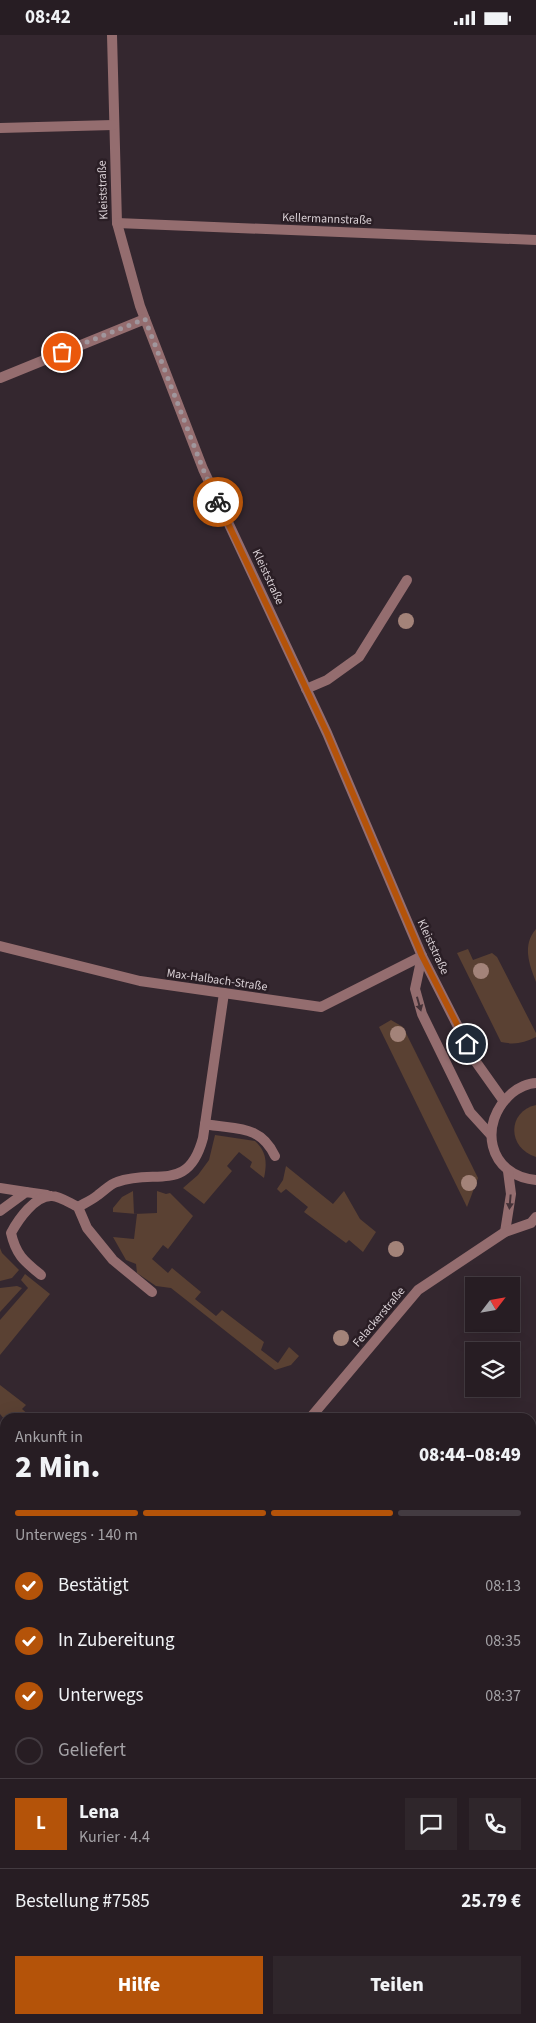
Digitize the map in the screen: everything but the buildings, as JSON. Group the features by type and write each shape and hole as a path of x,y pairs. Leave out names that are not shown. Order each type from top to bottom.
{"street":[{"name":"Kleiststraße","path":"112,35 117,223 145,319 203,469 331,742 422,956 476,1062 503,1100"},
{"path":"0,127 113,125"},
{"name":"Kellermannstraße","path":"117,223 536,240"},
{"path":"0,378 145,319"},
{"path":"306,689 327,680 359,657 407,580"},
{"name":"Max-Halbach-Straße","path":"0,946 140,981 321,1007 422,956"},
{"path":"422,956 415,989 422,1014 470,1112 490,1134"},
{"path":"78,1207 97,1196 115,1182 140,1177 169,1178 187,1169 198,1155 224,993"},
{"path":"504,1232 511,1194 508,1171 493,1148 490,1134 493,1116 503,1100 516,1090 531,1083 536,1083"},
{"path":"204,1124 245,1130 260,1135 269,1143 275,1156"},
{"path":"508,1171 527,1179 536,1180"},
{"path":"0,1188 52,1196 78,1207 87,1228 112,1260 152,1292"},
{"path":"0,1211 26,1191"},
{"path":"41,1275 20,1258 14,1247 11,1233 20,1217 39,1199 52,1196"},
{"name":"Felackerstraße","path":"314,1413 418,1290 504,1232 532,1223 536,1217"}],"shaded area":[{"path":"536,929 536,982 529,962 528,948 529,941"},
{"path":"468,949 473,960 492,953 497,957 536,1033 536,1037 519,1043 501,1042 457,953"},
{"path":"391,1020 403,1027 478,1178 467,1207 379,1027"},
{"path":"536,1105 536,1157 527,1153 520,1146 514,1131 515,1122 519,1115 526,1109"},
{"path":"215,1135 255,1141 264,1154 266,1163 265,1173 264,1178 250,1167 252,1162 239,1152 227,1166 232,1171 204,1204 183,1188 198,1175 209,1160"},
{"path":"286,1166 333,1204 344,1191 360,1219 376,1232 363,1252 349,1240 346,1243 304,1212 308,1207 286,1189 281,1193 277,1189 283,1180"},
{"path":"133,1191 134,1214 113,1212 113,1208 122,1197"},
{"path":"157,1191 166,1194 170,1193 193,1216 168,1249 163,1245 152,1259 168,1273 172,1268 201,1292 195,1299 216,1316 222,1310 264,1342 261,1350 278,1363 289,1347 299,1356 291,1365 275,1370 171,1288 156,1286 137,1273 136,1264 126,1260 113,1237 134,1239 136,1214 157,1213"},
{"path":"0,1248 2,1253 19,1270 12,1278 0,1281"},
{"path":"25,1274 50,1294 0,1355 0,1320 28,1288 21,1280"},
{"path":"17,1286 22,1288 0,1312 0,1288"},
{"path":"0,1385 26,1405 22,1409 26,1413 0,1413"}],"way so far":[{"path":"62,352 145,319 203,469 218,502"}],"route":[{"path":"218,502 327,733 422,956 467,1044"}]}
